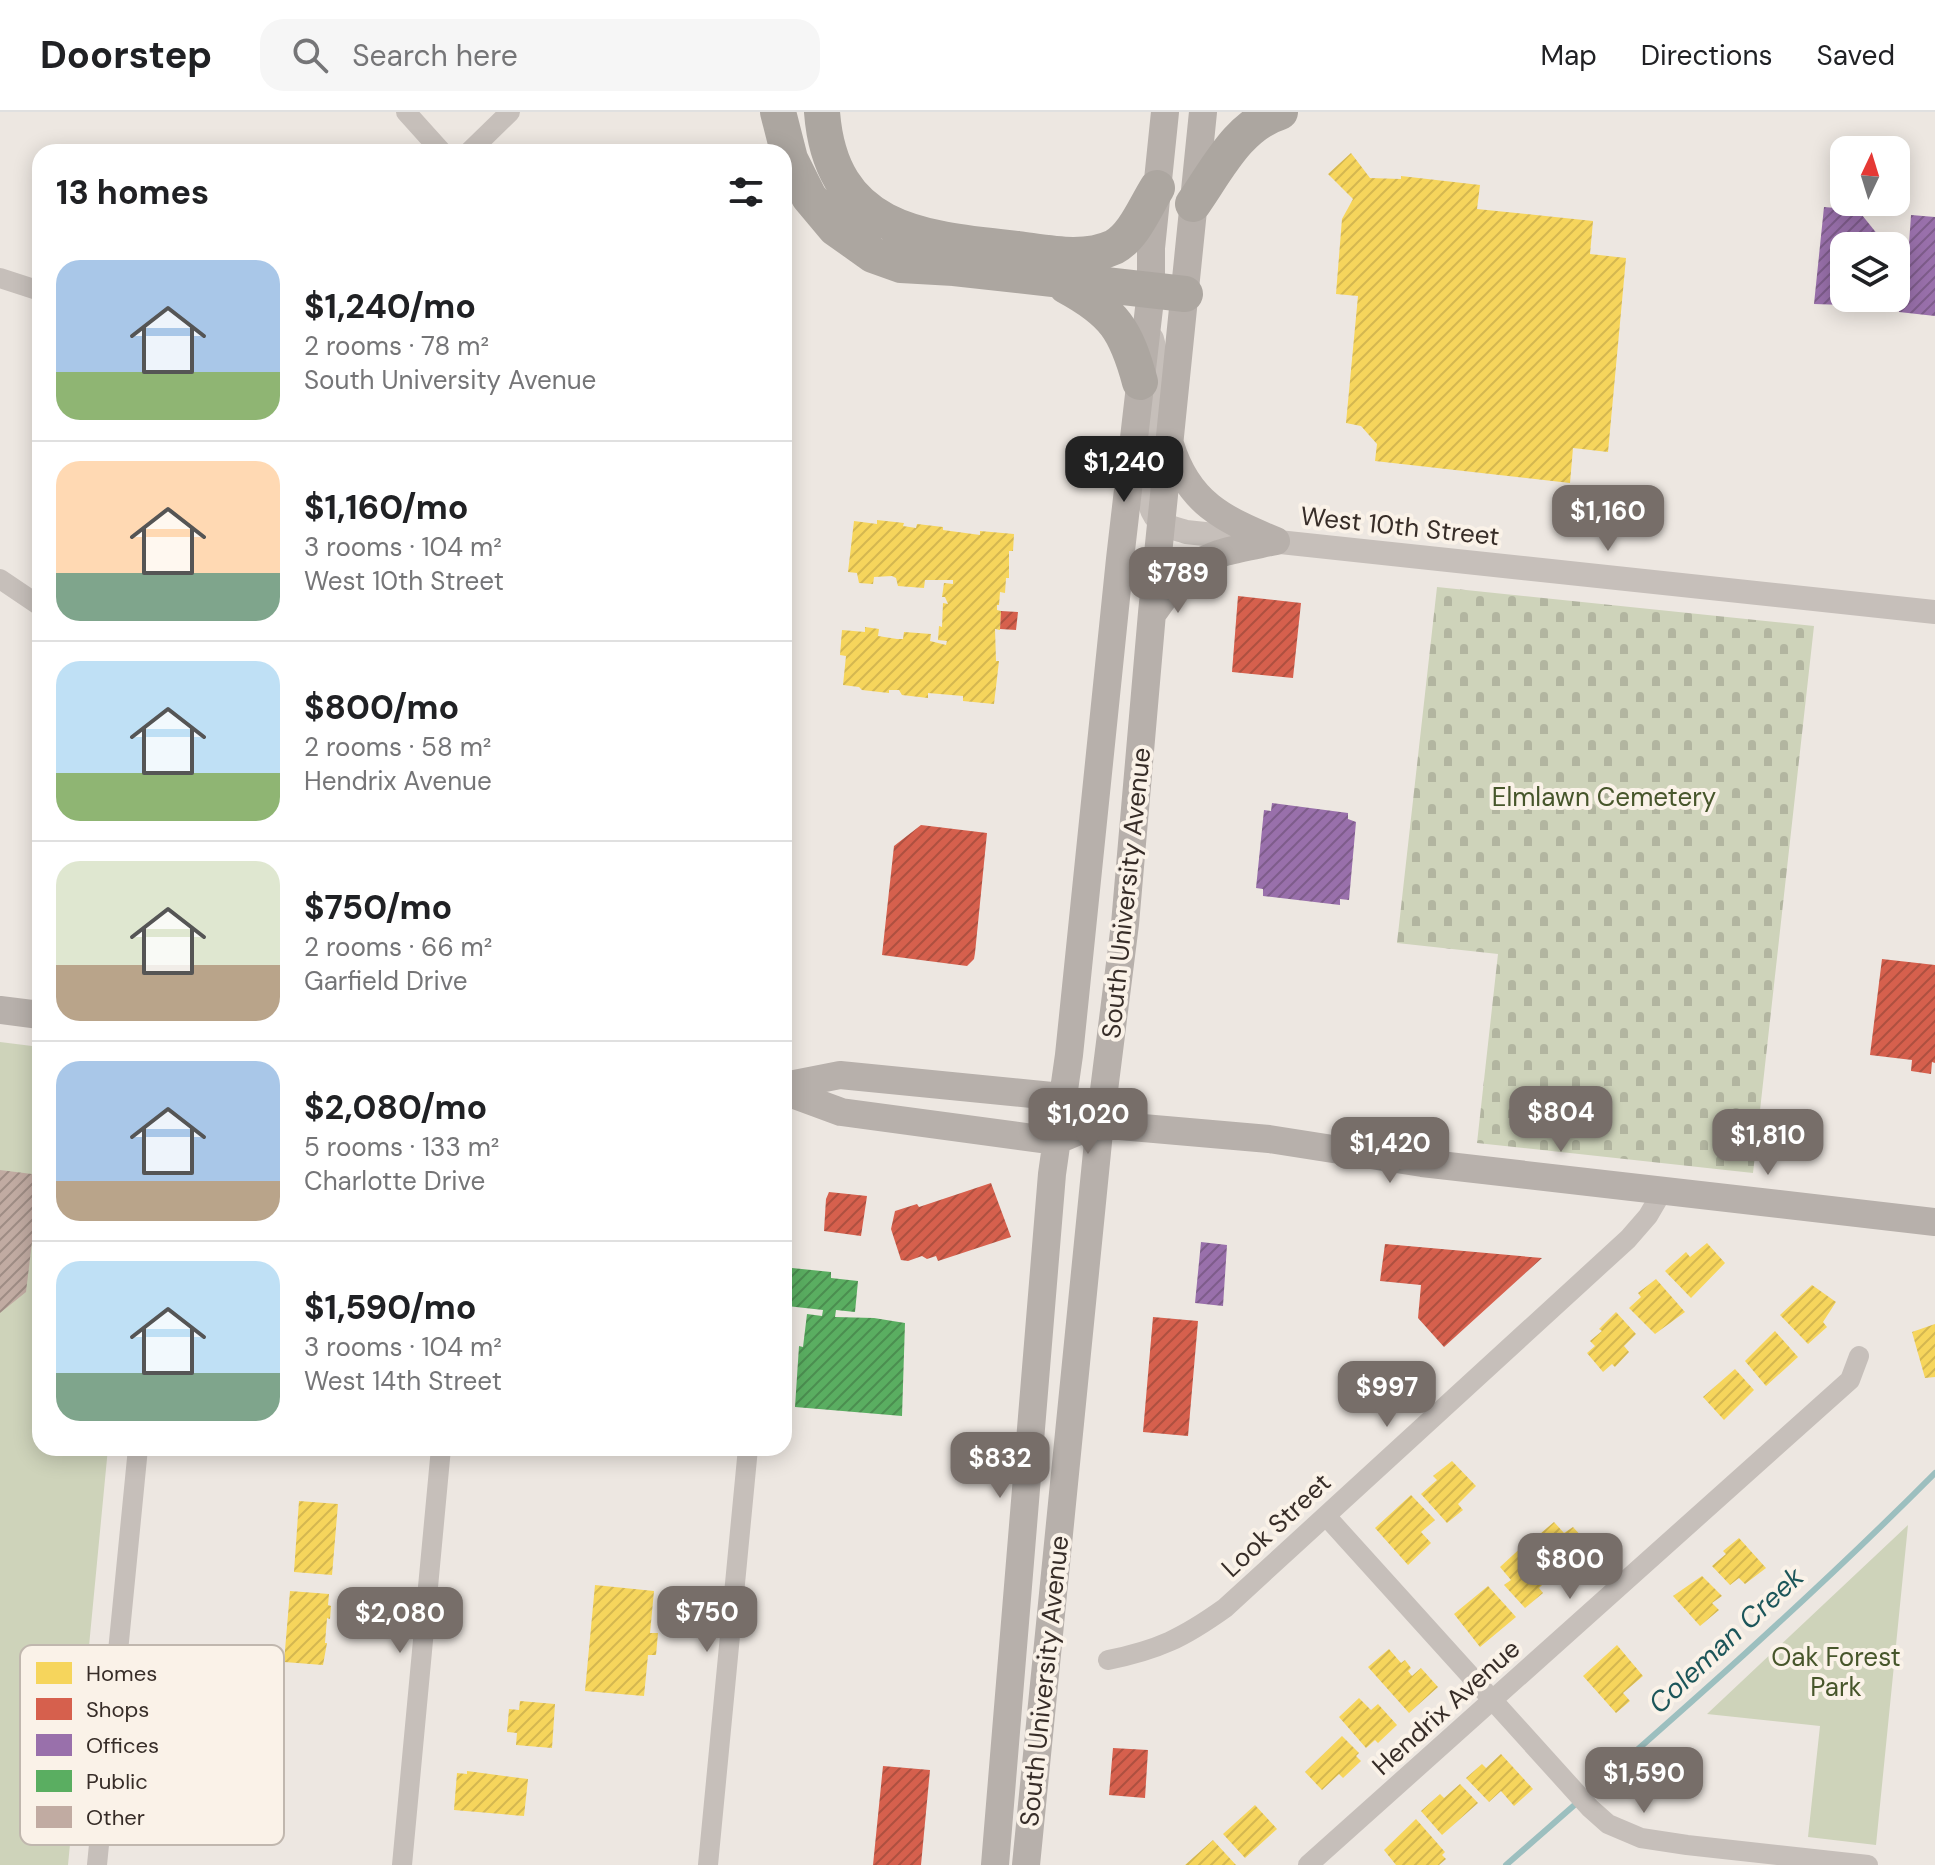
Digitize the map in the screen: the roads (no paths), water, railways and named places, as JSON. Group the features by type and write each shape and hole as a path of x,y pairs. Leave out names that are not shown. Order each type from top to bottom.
{"highway":[{"path":"778,112 786,144"},
{"path":"822,112 832,161 844,182 859,201 887,223 913,234 1070,255 1098,253 1116,246 1128,235 1157,188"},
{"path":"1193,204 1232,147 1249,129 1280,112"},
{"path":"792,163 809,197 835,228 873,255 901,265 1054,280 1161,303"},
{"path":"1054,280 1096,303 1111,318 1131,352 1140,382"}],"main road":[{"name":"South University Avenue","path":"1026,1865 1100,1122 1125,924 1169,441 1161,303 1151,248 1165,112"},
{"name":"South University Avenue","path":"995,1865 1055,1141 1093,829 1140,382 1161,303 1193,204 1203,112"},
{"path":"1169,441 1181,471 1204,503 1230,522 1276,541"},
{"path":"1152,613 1180,576 1197,562 1220,553 1276,541"},
{"path":"0,1010 32,1014"},
{"path":"792,1086 840,1075 1062,1097 1100,1122 1269,1139 1422,1163 1935,1222"},
{"path":"792,1091 841,1112 1055,1141 1100,1122"}],"street":[{"path":"406,112 435,144"},
{"path":"477,144 510,112"},
{"path":"0,278 32,288"},
{"path":"1161,303 1145,484 1151,511 1162,523"},
{"name":"West 10th Street","path":"1162,523 1186,532 1935,612"},
{"path":"0,579 32,601"},
{"name":"Look Street","path":"1108,1660 1149,1652 1200,1626 1225,1608 1628,1239 1648,1216 1662,1192"},
{"name":"Hendrix Avenue","path":"1308,1865 1850,1380 1859,1356"},
{"path":"119,1645 137,1456"},
{"path":"402,1865 440,1456"},
{"path":"708,1865 747,1456"},
{"path":"1326,1516 1590,1808 1619,1829 1686,1855 1868,1865"},
{"path":"97,1865 99,1845"}],"waterway":[{"name":"Coleman Creek","path":"1506,1865 1778,1624 1935,1473"}],"park label":[{"name":"Elmlawn Cemetery","path":"1604,797"},
{"name":"Oak Forest Park","path":"1836,1672"}]}
